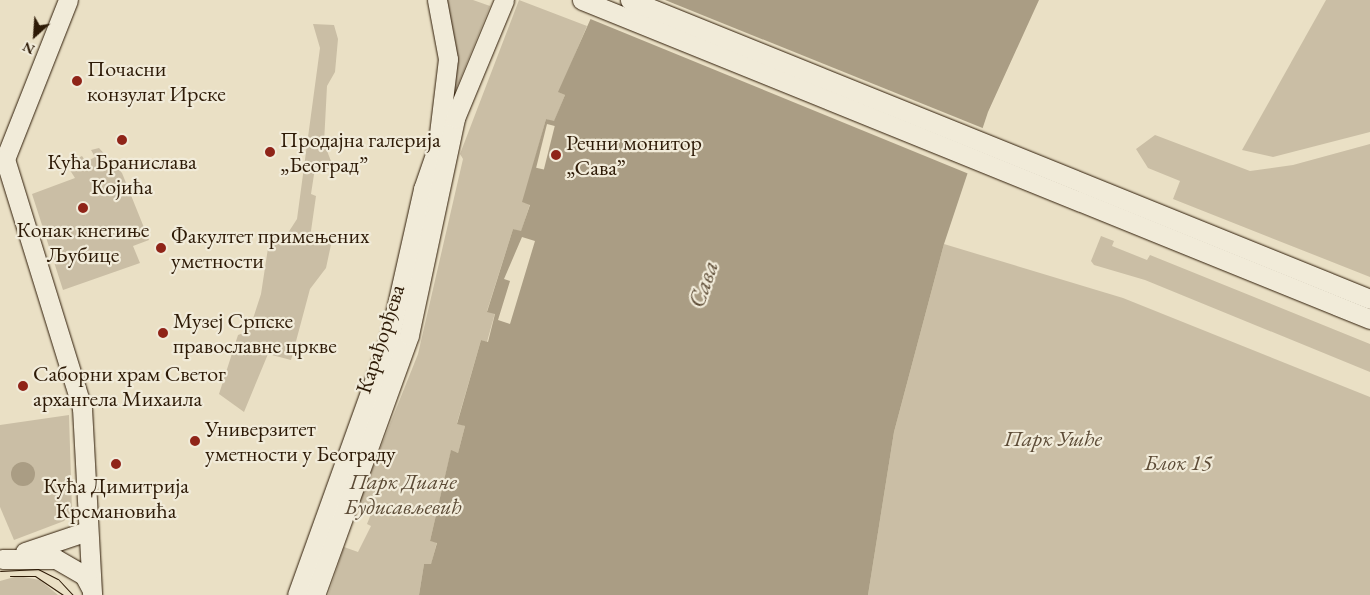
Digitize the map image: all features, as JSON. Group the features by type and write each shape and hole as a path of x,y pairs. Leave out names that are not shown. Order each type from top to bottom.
{"main road":[{"path":"68,0 8,146 6,166 79,392 86,446 87,531 92,592"},
{"name":"Карађорђева","path":"297,595 389,340 422,189 438,142 448,60 437,0"},
{"name":"Карађорђева","path":"315,595 409,335 455,118 504,0"},
{"path":"582,0 1370,318"},
{"path":"630,0 1370,299"},
{"name":"Карађорђева","path":"438,142 455,118"},
{"path":"1,560 87,531"},
{"path":"1,560 56,559 84,575 92,592"}],"green space":[{"path":"444,0 473,0 490,6 450,104 456,45"},
{"name":"Парк Диане Будисављевић","path":"519,0 587,26 559,92 565,95 554,122 546,119 523,202 530,204 521,232 513,229 487,311 495,313 487,342 481,340 457,423 465,426 458,453 451,451 430,541 437,542 431,565 424,564 419,595 328,595 344,547 358,552 371,526 367,524 371,514 356,509 418,354 463,159 460,154"},
{"path":"1326,0 1370,0 1370,132 1273,157 1242,150"},
{"path":"313,24 334,25 338,39 335,72 327,86 324,143 334,169 315,168 311,194 316,196 310,238 332,240 326,268 310,289 291,360 268,354 244,412 219,394 238,335 249,331 261,294 270,235 286,236 297,219 320,48"},
{"path":"1155,135 1250,171 1293,165 1370,144 1370,277 1173,199 1180,181 1148,168 1136,149"},
{"path":"99,148 122,173 149,240 133,246 140,263 63,290 32,194 75,178 66,164 82,156 86,162 95,157 91,150"},
{"path":"1101,236 1114,241 1112,246 1147,260 1150,255 1370,344 1370,372 1145,280 1094,265 1091,261"},
{"name":"Парк Ушће","path":"944,244 1123,298 1370,397 1370,595 868,595 894,432"},
{"path":"69,415 72,512 64,521 14,540 0,507 0,425"},
{"path":"18,576 40,580 58,595 0,595 0,581"}],"water":[{"name":"Сава","path":"599,0 1039,0 988,112 944,244 894,432 868,595 419,595 424,564 431,564 437,543 430,541 451,450 458,453 465,426 457,424 481,340 488,342 495,314 487,312 513,229 521,231 530,205 522,202 546,119 554,121 565,95 558,92"},
{"path":"23,462 32,465 35,474 32,483 23,486 14,483 11,474 14,465"}],"pier":[{"path":"596,0 665,0 985,129 969,174 588,18"},
{"path":"547,124 555,126 544,170 536,168"},
{"path":"522,237 535,241 510,324 498,320 510,281 504,279"}],"tram line":[{"path":"0,571 38,569 58,579 73,595"},
{"path":"10,576 35,576 63,595"}],"place":[{"name":"Почасни конзулат Ирске","path":"77,81"},
{"name":"Кућа Бранислава Којића","path":"122,140"},
{"name":"Продајна галерија „Београд”","path":"270,152"},
{"name":"Речни монитор „Сава”","path":"556,155"},
{"name":"Конак кнегиње Љубице","path":"83,208"},
{"name":"Факултет примењених уметности","path":"161,248"},
{"name":"Музеј Српске православне цркве","path":"163,333"},
{"name":"Саборни храм Светог архангела Михаила","path":"23,386"},
{"name":"Универзитет уметности у Београду","path":"195,441"},
{"name":"Кућа Димитрија Крсмановића","path":"116,464"}],"park label":[{"name":"Блок 15","path":"1178,463"}]}
